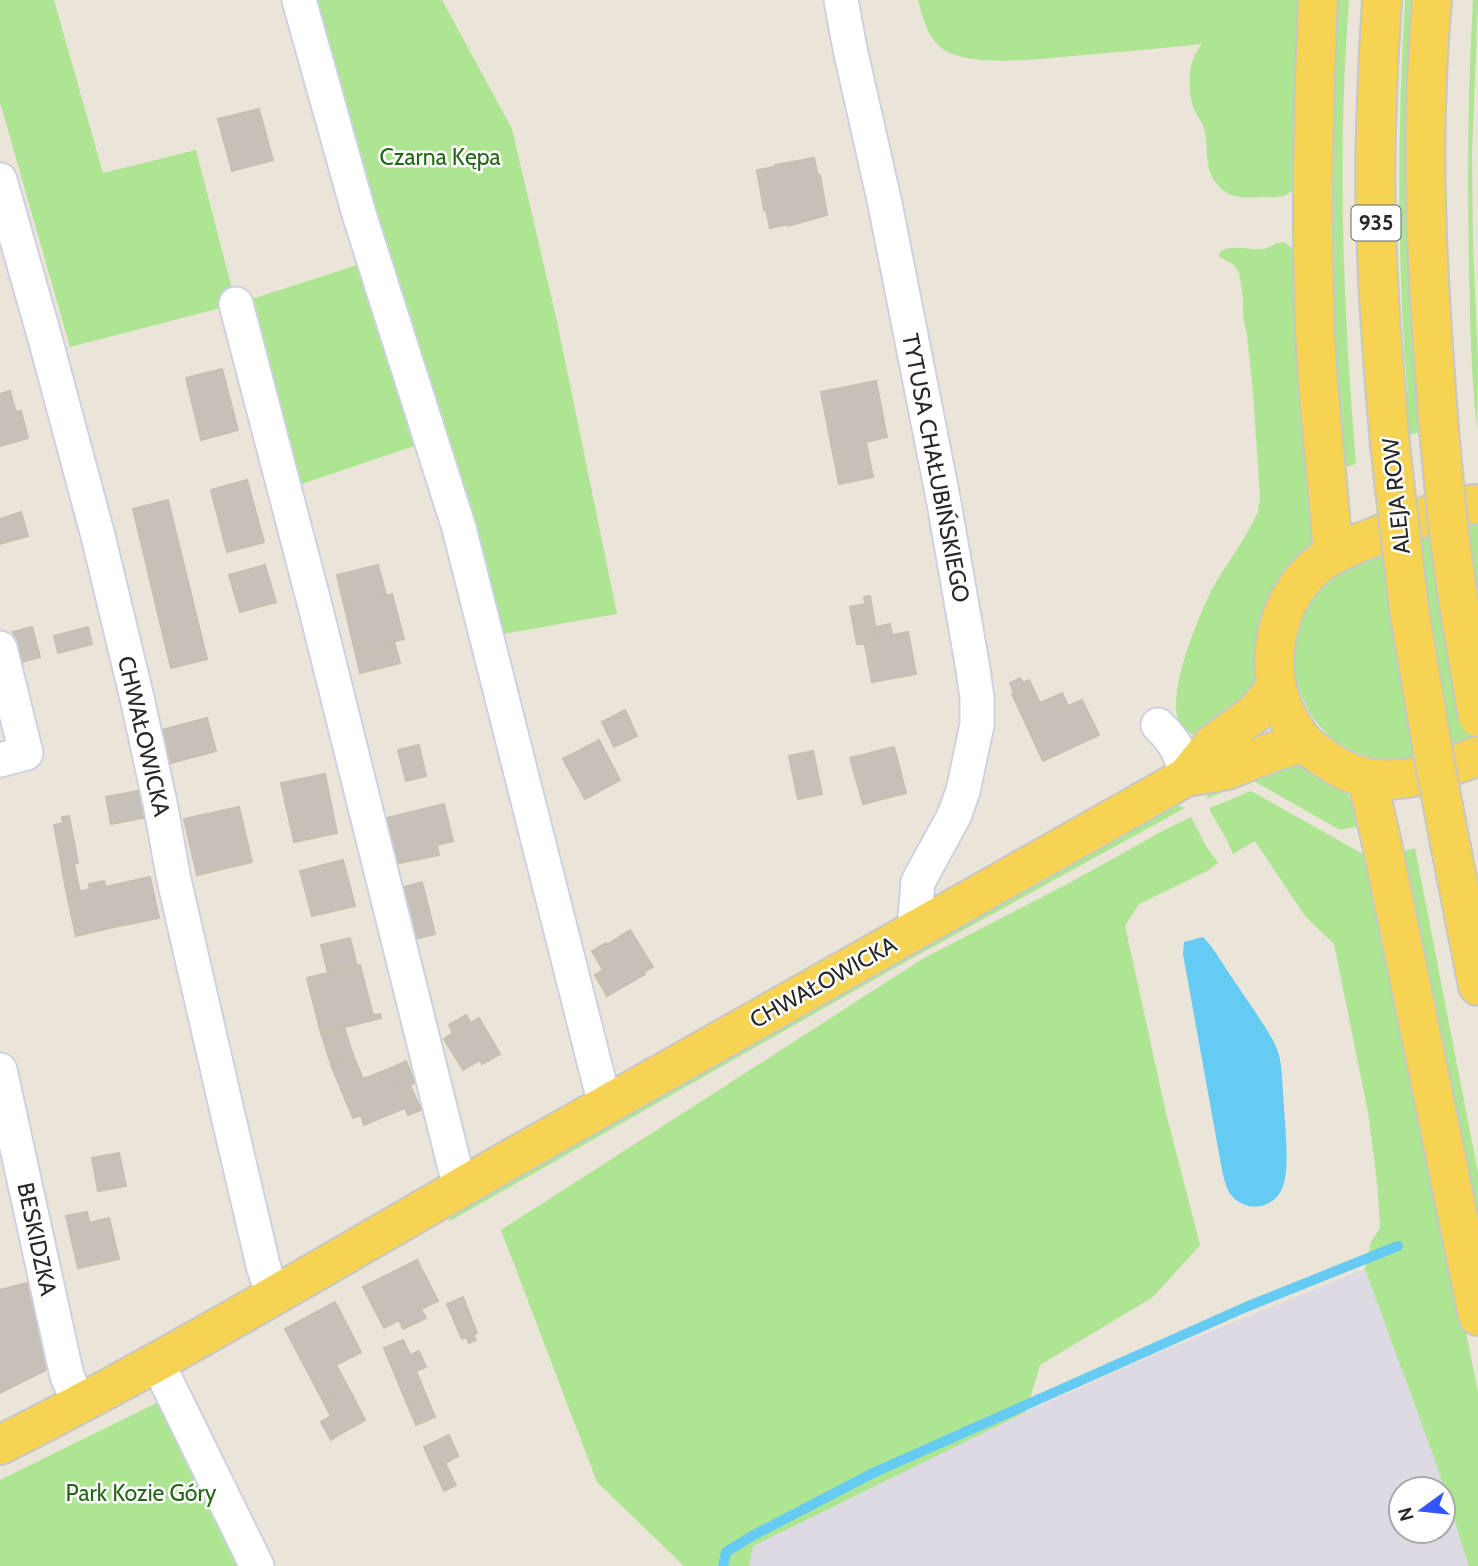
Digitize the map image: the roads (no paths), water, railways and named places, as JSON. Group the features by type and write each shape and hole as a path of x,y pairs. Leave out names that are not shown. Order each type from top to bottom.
{"main road":[{"path":"1318,0 1312,118 1312,241 1315,334 1333,555"},
{"name":"ALEJA ROW","path":"1382,0 1376,117 1376,196 1378,293 1390,445 1409,609 1435,764 1478,986"},
{"name":"935","path":"1432,0 1426,108 1430,303 1448,525 1478,717"},
{"path":"1478,504 1440,510 1321,562 1299,585 1282,617 1274,653 1276,688 1288,719 1305,743 1339,768 1367,778 1382,780 1423,776 1478,756"},
{"name":"CHWAŁOWICKA","path":"1186,777 1213,744 1255,713 1276,688"},
{"name":"CHWAŁOWICKA","path":"0,1445 158,1362 605,1105 1186,777 1227,771 1275,751 1305,743"},
{"path":"1367,778 1478,1316"}],"street":[{"path":"299,0 359,214 459,528 605,1105"},
{"name":"TYTUSA CHAŁUBIŃSKIEGO","path":"841,0 885,204 941,489 976,698 977,725 963,791 954,816 918,882 914,930"},
{"name":"CHWAŁOWICKA","path":"0,180 101,549 140,711 174,880 218,1072 261,1256 273,1296"},
{"path":"236,304 318,619 460,1188"},
{"path":"0,648 26,753 0,761"},
{"path":"1158,724 1174,740 1186,777"},
{"name":"BESKIDZKA","path":"0,1070 67,1376 80,1405"},
{"path":"158,1362 257,1566"}],"water":[{"path":"1203,937 1266,1028 1280,1060 1286,1174 1281,1192 1262,1206 1246,1205 1231,1195 1222,1170 1183,954 1184,942"}],"waterway":[{"path":"723,1566 726,1552 873,1473 1246,1307 1398,1246"}],"park label":[{"name":"Czarna Kępa","path":"440,157"},
{"name":"Park Kozie Góry","path":"141,1493"}]}
